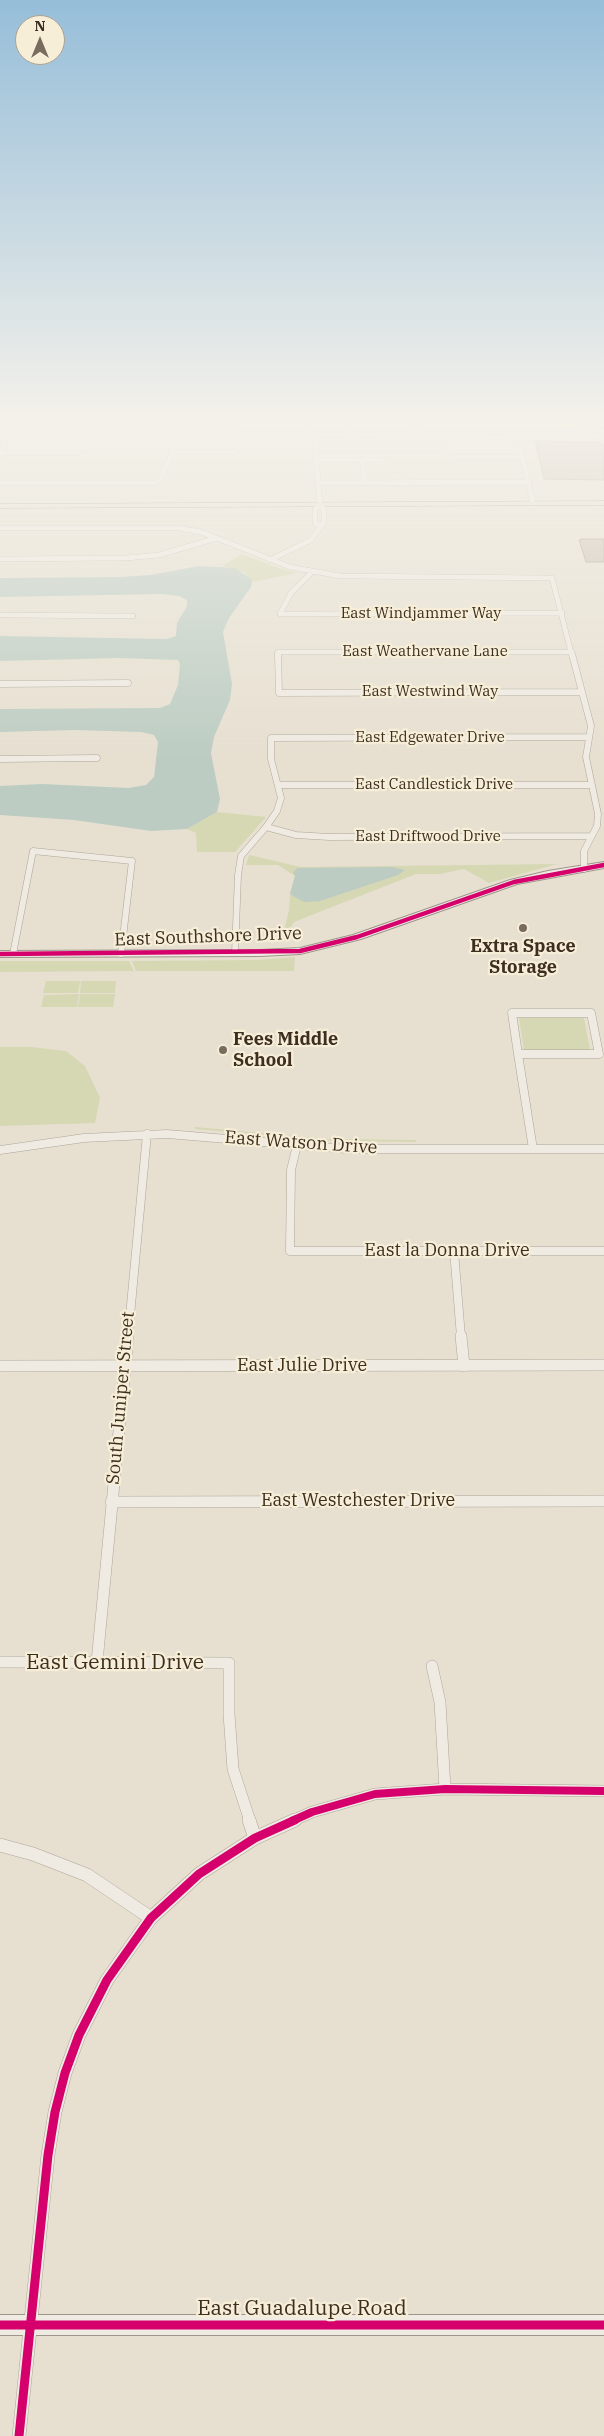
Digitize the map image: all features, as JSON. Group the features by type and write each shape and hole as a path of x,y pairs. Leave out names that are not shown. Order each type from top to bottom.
{"street":[{"path":"203,533 270,560 312,572 368,578 552,578 591,726 586,757 598,814 597,826 584,852 584,868"},
{"path":"270,560 312,540 317,533"},
{"path":"0,559 151,556 184,549 217,538"},
{"path":"280,614 291,593 312,572"},
{"name":"East Windjammer Way","path":"280,614 562,613"},
{"path":"0,615 134,616"},
{"name":"East Weathervane Lane","path":"279,693 278,652 572,652"},
{"path":"0,684 128,683"},
{"name":"East Westwind Way","path":"279,693 581,692"},
{"name":"East Edgewater Drive","path":"278,785 271,759 271,738 590,737"},
{"path":"0,759 96,758"},
{"path":"235,953 238,875 241,856 266,827 279,805 278,785"},
{"name":"East Candlestick Drive","path":"278,785 591,785"},
{"name":"East Driftwood Drive","path":"266,827 296,834 329,837 591,836"},
{"path":"13,954 33,851 132,861 121,954"},
{"name":"East Southshore Drive","path":"0,954 280,953 338,943 514,882 604,865"},
{"name":"East Southshore Drive","path":"584,868 604,870"},
{"path":"518,1054 600,1054 591,1013 512,1013 518,1054 533,1149"},
{"name":"East Watson Drive","path":"0,1150 84,1138 148,1134 201,1136 354,1149 604,1149"},
{"name":"South Juniper Street","path":"97,1662 124,1366 148,1134"},
{"name":"East la Donna Drive","path":"297,1145 291,1170 290,1251 604,1252"},
{"path":"454,1251 464,1366"},
{"name":"East Julie Drive","path":"0,1366 604,1365"},
{"name":"East Westchester Drive","path":"111,1502 604,1501"},
{"name":"East Gemini Drive","path":"0,1662 229,1664 229,1714 233,1769 255,1838"},
{"path":"432,1666 440,1702 445,1789"},
{"path":"19,2436 48,2155 64,2073 79,2035 107,1980 151,1918 199,1874 255,1838 312,1812 375,1794 445,1789 604,1791"},
{"path":"0,1845 33,1854 87,1875 151,1918"},
{"name":"East Guadalupe Road","path":"0,2325 604,2325"}],"green space":[{"path":"242,554 297,573 253,582 243,572 222,566"},
{"path":"217,812 266,817 235,852 197,852 196,833 187,829"},
{"path":"249,855 301,867 557,864 489,883 464,869 440,874 416,874 294,922 281,944 295,876 278,865 246,865"},
{"path":"295,957 294,971 136,971 132,961 257,960"},
{"path":"0,961 129,961 134,971 0,972"},
{"path":"46,981 80,981 78,993 43,993"},
{"path":"81,981 116,981 115,993 80,993"},
{"path":"79,994 77,1007 41,1007 44,995"},
{"path":"80,994 115,994 113,1007 78,1007"},
{"path":"519,1018 584,1018 590,1050 524,1050"},
{"path":"0,1047 31,1047 66,1051 85,1066 100,1098 95,1123 0,1126"},
{"path":"195,1127 328,1139 416,1140 416,1142 337,1141 195,1129"}],"shaded area":[{"path":"199,566 235,568 252,580 251,587 229,618 223,632 232,684 230,700 214,737 211,753 220,799 217,812 187,829 151,831 74,820 0,815 0,786 42,784 129,788 146,785 154,777 158,742 154,735 141,732 75,730 0,732 0,709 160,708 170,704 178,685 180,664 178,660 119,658 0,661 0,636 167,639 176,636 177,623 187,606 187,600 179,596 162,594 0,597 0,578 121,577 150,575"},
{"path":"392,867 405,870 398,875 320,901 304,902 290,894 295,876 293,872 298,868"}],"building":[{"path":"604,539 604,562 586,562 579,540"}],"cycle path":[{"path":"0,954 260,953 300,951 357,937 514,882 548,874 604,865"},
{"path":"19,2436 48,2155 55,2112 65,2073 79,2035 107,1980 151,1918 199,1874 255,1838 312,1812 375,1794 445,1789 604,1791"},
{"path":"0,2325 604,2325"}],"place":[{"name":"Extra Space Storage","path":"523,928"},
{"name":"Fees Middle School","path":"223,1050"}]}
